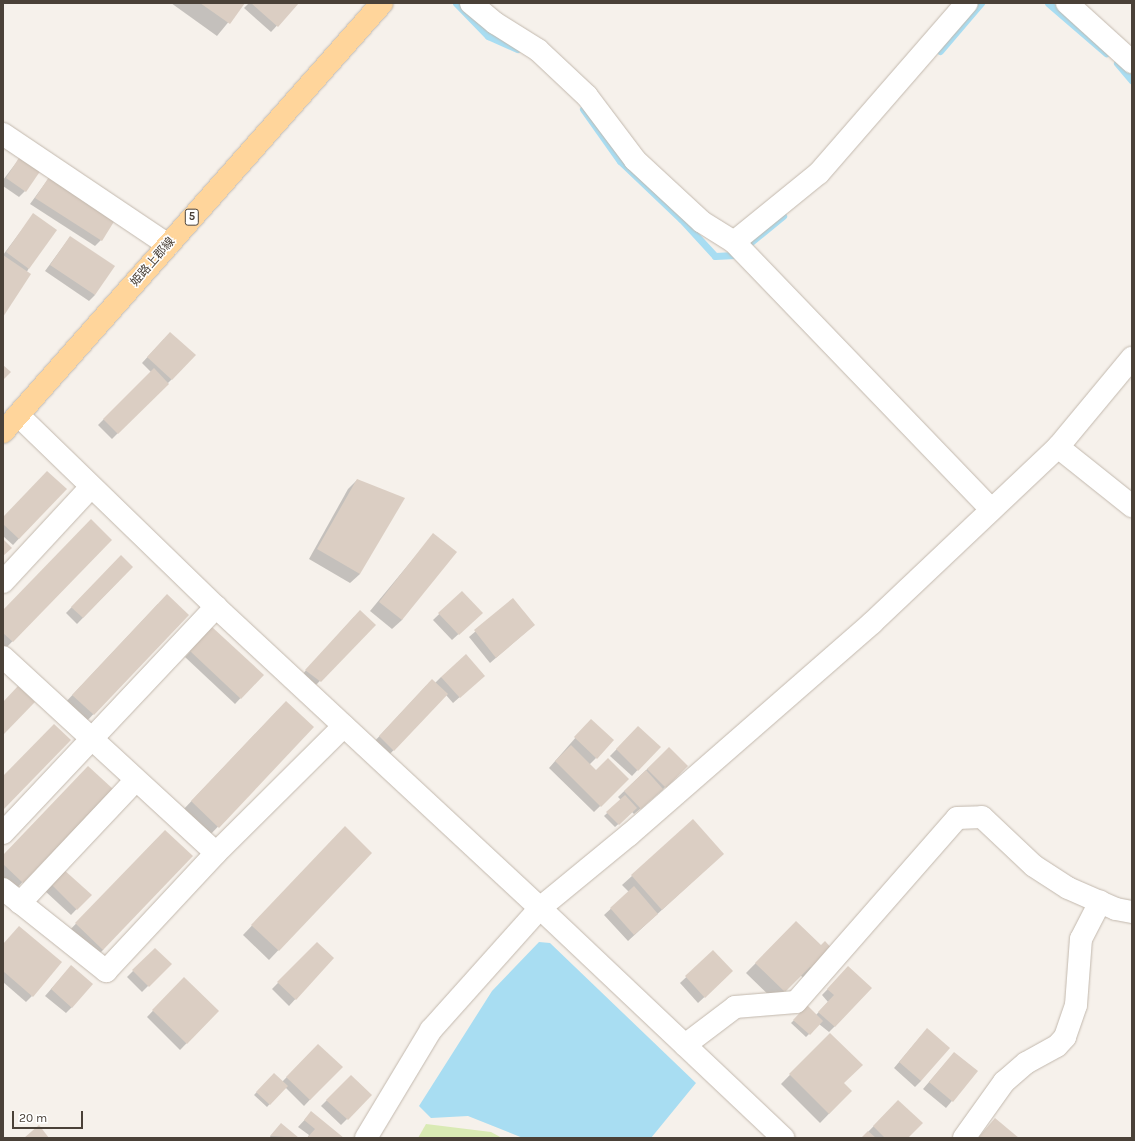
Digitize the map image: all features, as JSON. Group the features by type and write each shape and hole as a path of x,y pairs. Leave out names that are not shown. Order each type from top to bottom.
{"main road":[{"name":"姫路上郡線","path":"3,432 382,3"}],"street":[{"path":"471,3 495,23 538,50 587,96 635,160 702,222 718,229 734,242 991,509"},
{"path":"734,242 819,173 967,3"},
{"path":"1067,3 1132,62"},
{"path":"3,134 168,245"},
{"path":"366,1138 432,1030 540,908 629,836 872,623 1058,447 1132,358"},
{"path":"18,415 216,607 540,908 783,1138"},
{"path":"1058,447 1132,506"},
{"path":"3,582 92,487"},
{"path":"3,833 216,607"},
{"path":"3,657 216,853"},
{"path":"136,780 11,896 106,971 216,853 344,726"},
{"path":"685,1044 735,1008 796,1002 957,818 982,816 1034,866 1068,888 1116,909 1132,912"},
{"path":"964,1138 1004,1082 1026,1063 1056,1046 1065,1037 1076,1005 1081,939 1100,902"}],"green space":[{"path":"426,1124 491,1132 502,1138 418,1138"}],"water":[{"path":"539,942 550,943 696,1083 651,1138 523,1138 468,1116 431,1118 419,1106 492,991"}],"building":[{"path":"200,3 245,3 230,24"},
{"path":"251,3 299,3 278,27"},
{"path":"22,153 43,167 26,192 6,178"},
{"path":"49,177 115,220 102,241 35,198"},
{"path":"33,213 57,230 29,269 6,252"},
{"path":"70,236 115,266 95,295 50,265"},
{"path":"3,255 31,274 3,317"},
{"path":"170,332 196,355 172,380 147,357"},
{"path":"3,365 11,372 3,380"},
{"path":"154,368 169,384 118,434 103,419"},
{"path":"47,471 67,489 19,539 3,524 3,517"},
{"path":"357,479 405,498 360,574 317,549"},
{"path":"91,519 112,540 13,642 3,633 3,610"},
{"path":"433,533 457,552 402,620 379,602"},
{"path":"3,539 12,548 3,556"},
{"path":"121,555 133,567 83,618 71,607"},
{"path":"462,591 483,613 459,635 438,613"},
{"path":"167,594 189,615 94,715 72,695"},
{"path":"513,598 535,625 496,658 474,630"},
{"path":"360,610 376,625 321,682 305,670"},
{"path":"212,627 264,675 241,699 190,651"},
{"path":"466,654 485,676 460,698 441,677"},
{"path":"432,679 448,694 394,751 379,736"},
{"path":"18,686 35,702 3,735 3,702"},
{"path":"286,701 314,727 219,828 191,801"},
{"path":"591,719 614,740 597,759 574,737"},
{"path":"54,724 71,740 3,810 3,776"},
{"path":"638,726 661,747 638,771 616,749"},
{"path":"571,745 596,770 608,758 629,779 601,807 555,761"},
{"path":"669,747 688,766 666,788 647,769"},
{"path":"88,766 113,789 23,883 3,864 3,855"},
{"path":"646,770 663,789 641,809 624,791"},
{"path":"625,795 637,808 619,825 606,812"},
{"path":"693,819 724,854 662,910 631,875"},
{"path":"345,826 372,853 279,951 251,925"},
{"path":"165,830 193,856 103,950 75,923"},
{"path":"63,869 92,895 77,910 51,884"},
{"path":"634,886 658,914 634,935 610,908"},
{"path":"796,921 821,945 825,941 834,951 815,971 810,967 785,992 755,963"},
{"path":"19,926 62,962 33,997 3,971 3,944"},
{"path":"317,942 334,958 296,1000 277,982"},
{"path":"155,948 172,964 149,987 132,970"},
{"path":"713,950 733,971 705,998 685,976"},
{"path":"71,965 93,984 72,1008 51,989"},
{"path":"848,966 872,988 835,1027 818,1012 834,995 827,989"},
{"path":"184,977 219,1011 187,1044 152,1010"},
{"path":"807,1005 823,1021 810,1035 793,1020"},
{"path":"927,1028 950,1048 921,1081 899,1062"},
{"path":"830,1033 863,1065 844,1083 852,1091 829,1114 789,1074"},
{"path":"318,1044 343,1067 310,1100 286,1077"},
{"path":"954,1052 978,1071 953,1102 929,1082"},
{"path":"274,1073 288,1086 270,1105 256,1092"},
{"path":"351,1075 372,1095 348,1120 326,1100"},
{"path":"898,1100 923,1123 908,1138 885,1138 873,1126"},
{"path":"311,1111 344,1138 307,1138 315,1129 304,1120"},
{"path":"995,1118 1019,1138 978,1138"},
{"path":"281,1123 299,1138 270,1136"},
{"path":"39,1125 49,1138 24,1138"},
{"path":"868,1131 876,1138 861,1138"}],"waterway":[{"path":"456,3 488,36 517,49"},
{"path":"940,51 981,3"},
{"path":"1048,3 1106,53"},
{"path":"1117,63 1132,81"},
{"path":"583,109 620,161 681,219 715,256 735,255 783,216"}]}
